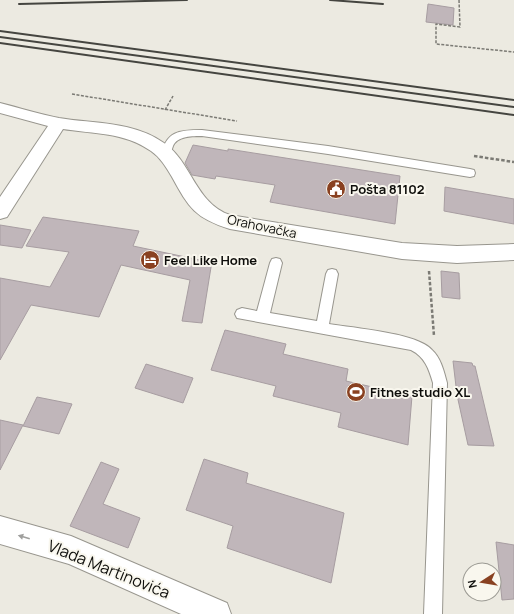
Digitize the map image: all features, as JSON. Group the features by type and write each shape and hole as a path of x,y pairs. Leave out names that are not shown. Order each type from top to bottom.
{"street":[{"name":"Orahovačka","path":"0,108 59,123 118,130 140,137 158,147 166,156 196,201 212,215 238,224 428,255 490,255 514,252"},
{"path":"0,212 59,123"},
{"name":"Vlada Martinovića","path":"0,530 71,550 216,614"}],"lane":[{"path":"166,156 169,143 177,137 202,132 328,150 470,173"},
{"path":"262,317 276,263"},
{"path":"322,328 332,274"},
{"path":"242,314 411,344 422,347 430,357 436,368 440,383 433,614"}],"path":[{"path":"459,0 460,28 436,27 436,44 514,52"},
{"path":"165,110 173,96"},
{"path":"428,255 436,368"}],"building":[{"path":"428,4 454,8 453,25 426,22"},
{"name":"Pošta 81102","path":"193,145 228,151 228,149 400,176 395,224 270,202 275,185 216,176 215,179 192,175 185,163"},
{"path":"445,187 514,199 514,224 444,211"},
{"path":"43,217 139,231 133,246 200,260 212,261 202,323 182,321 190,280 121,265 99,317 31,305 0,360 0,278 50,287 69,252 26,246"},
{"path":"0,225 31,230 22,248 0,245"},
{"path":"441,271 459,273 460,299 442,297"},
{"path":"225,330 286,344 283,354 348,369 346,381 412,396 408,445 338,427 341,413 273,396 276,386 211,370"},
{"path":"453,361 472,363 473,366 475,366 494,446 468,445 457,395"},
{"path":"146,364 193,378 183,403 135,388"},
{"path":"37,397 72,404 59,434 23,426"},
{"path":"0,420 23,425 0,470"},
{"path":"204,459 248,473 246,483 344,513 331,583 227,548 233,526 186,510"},
{"path":"101,462 119,469 103,504 140,518 128,548 70,526"},
{"path":"496,542 514,545 514,599 502,600 502,562 498,562"}],"railway":[{"path":"19,4 187,0"},
{"path":"330,0 383,4"},
{"path":"0,31 514,100"},
{"path":"0,37 514,107"},
{"path":"0,43 514,115"}],"place":[{"name":"Pošta 81102","path":"336,189"},
{"name":"Feel Like Home","path":"150,260"},
{"name":"Fitnes studio XL","path":"356,392"}]}
